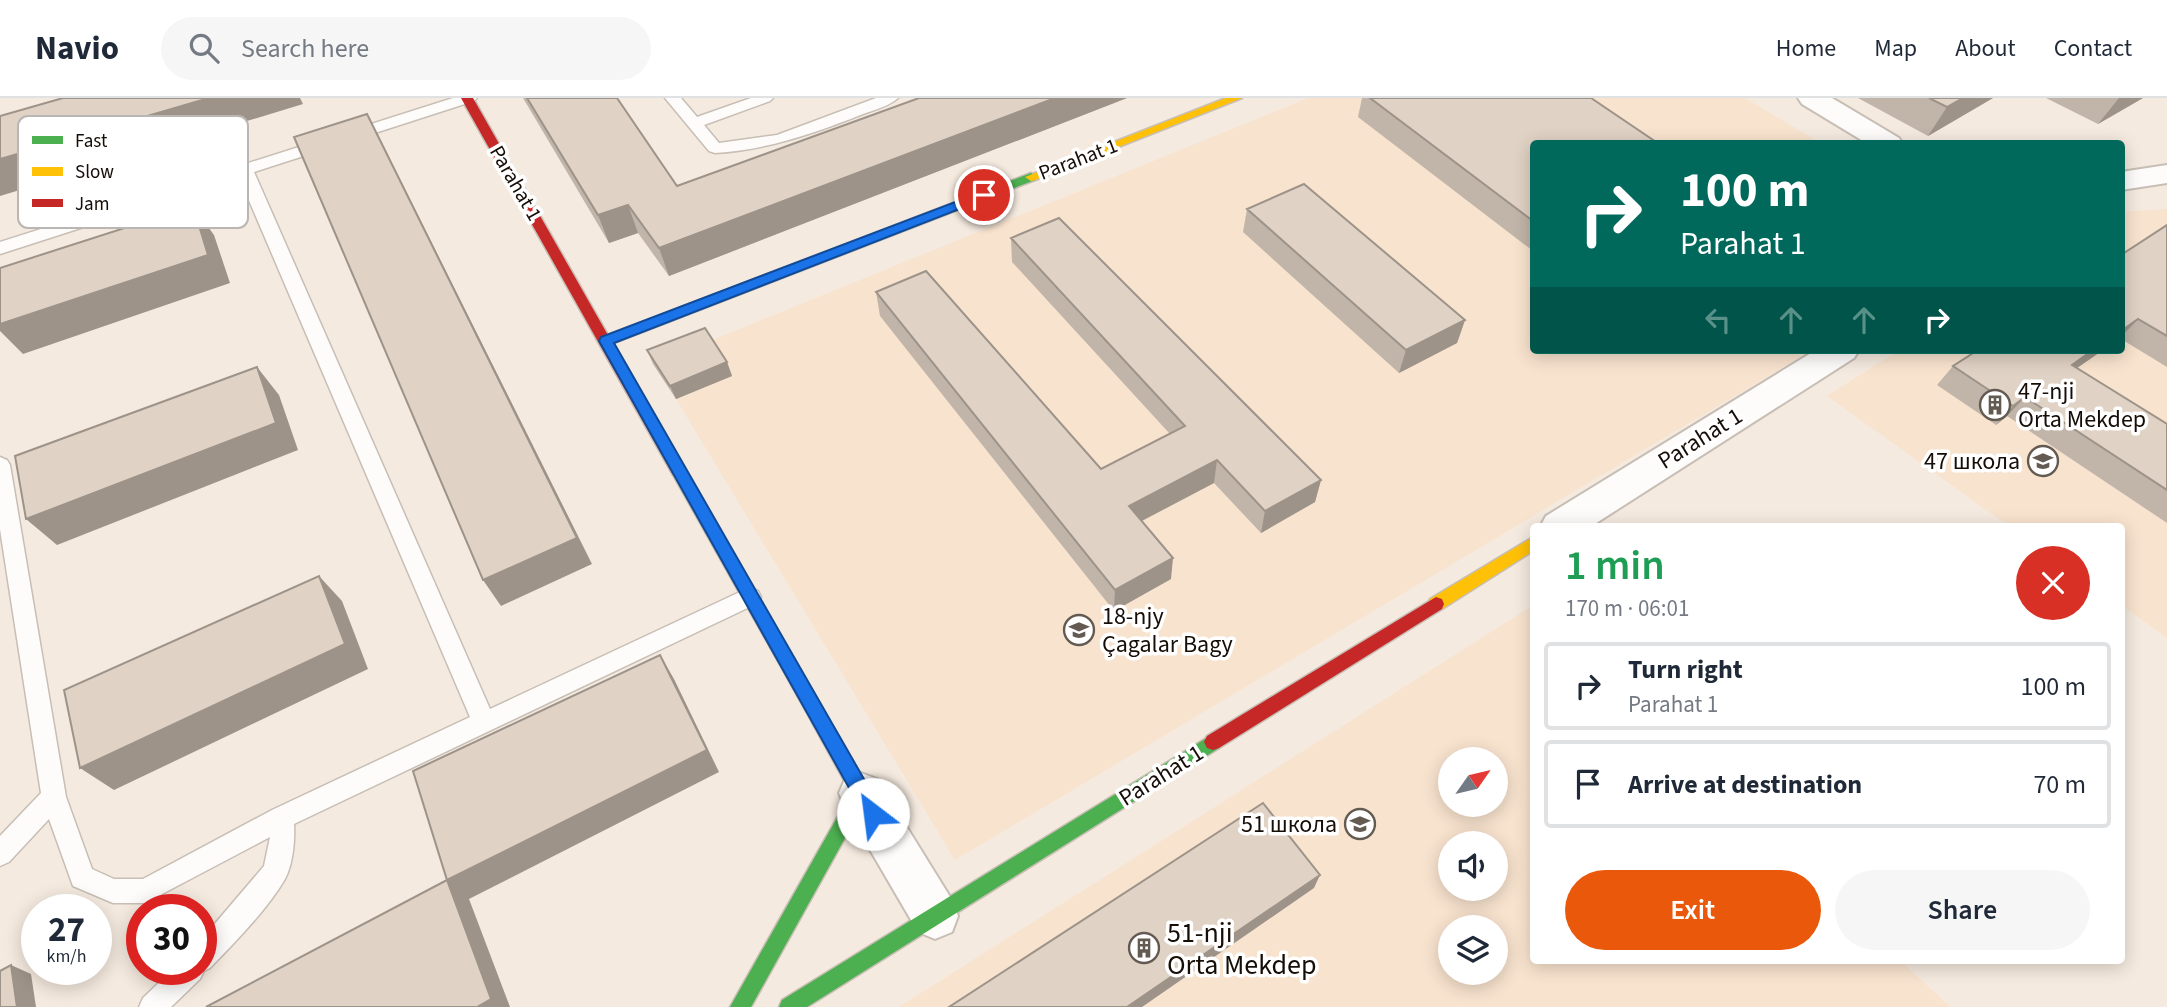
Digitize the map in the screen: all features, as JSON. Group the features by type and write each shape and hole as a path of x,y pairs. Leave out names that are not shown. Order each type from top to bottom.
{"street":[{"name":"Parahat 1","path":"468,98 861,793"},
{"name":"Parahat 1","path":"606,341 1236,98"},
{"path":"1812,98 1882,140"},
{"path":"2125,180 2167,174"},
{"name":"Parahat 1","path":"1565,523 1836,354"},
{"name":"Parahat 1","path":"789,1007 1530,545"},
{"path":"740,1007 861,793 935,916"}],"lane":[{"path":"248,168 468,98"},
{"path":"673,98 715,148 739,148 767,143 885,99"},
{"path":"695,123 765,98"},
{"path":"248,178 484,722"},
{"path":"0,248 62,228"},
{"path":"0,465 54,797 82,877 113,891 145,891 281,818 750,597"},
{"path":"0,854 54,797"},
{"path":"217,942 276,871 282,836 281,818"},
{"path":"152,1007 175,985"}],"shaded area":[{"name":"18-njy Çagalar Bagy","path":"1308,98 1745,98 1815,140 1530,140 1530,354 1805,354 955,860 676,399 732,376 710,341"},
{"name":"47 школа","path":"2167,209 2167,638 2125,608 2125,523 2004,523 1827,396 1893,354 2125,354 2125,212"},
{"name":"51 школа","path":"1530,607 1530,964 1904,964 1950,1007 899,1007"}],"building":[{"path":"63,98 209,98 147,116 18,116 18,154 0,159 0,116"},
{"path":"527,98 617,98 677,186 919,98 1055,98 659,248 628,205 598,215"},
{"path":"1370,98 1591,98 1653,140 1530,140 1530,219"},
{"path":"1929,98 1963,98 1947,107"},
{"path":"367,114 577,538 483,580 294,137"},
{"path":"1304,184 1465,320 1406,350 1247,209"},
{"path":"1059,218 1321,480 1265,511 1217,460 1129,506 1173,558 1115,590 876,292 926,271 1101,469 1185,426 1011,238"},
{"name":"47-nji Orta Mekdep","path":"2167,225 2167,336 2138,319 2125,328 2125,252"},
{"path":"125,228 200,228 208,255 0,324 0,268"},
{"path":"705,328 727,362 670,386 647,350"},
{"path":"1972,354 2087,354 2072,365 2167,424 2167,490 2025,397 2013,406 1953,366"},
{"path":"257,367 276,423 26,519 15,456"},
{"path":"319,576 345,644 80,768 64,690"},
{"path":"660,655 707,750 447,880 413,771"},
{"name":"51-nji Orta Mekdep","path":"1263,803 1320,875 1127,1007 949,1007"},
{"path":"447,880 491,999 477,1007 206,1007"},
{"path":"11,965 17,1007 0,1007 0,971"}],"traffic: fast":[{"path":"606,341 1031,177"},
{"path":"740,1007 861,793 821,722"},
{"path":"789,1007 1213,742"}],"traffic: slow":[{"path":"1031,177 1236,98"},
{"path":"678,471 821,722"},
{"path":"1436,604 1530,545"}],"traffic: jam":[{"path":"467,98 678,471"},
{"path":"1213,742 1436,604"}],"place":[{"name":"47-nji Orta Mekdep","path":"1995,405"},
{"name":"47 школа","path":"2043,461"},
{"name":"18-njy Çagalar Bagy","path":"1079,630"},
{"name":"51 школа","path":"1360,824"},
{"name":"51-nji Orta Mekdep","path":"1144,948"}],"route":[{"path":"873,814 606,341 984,195"}]}
